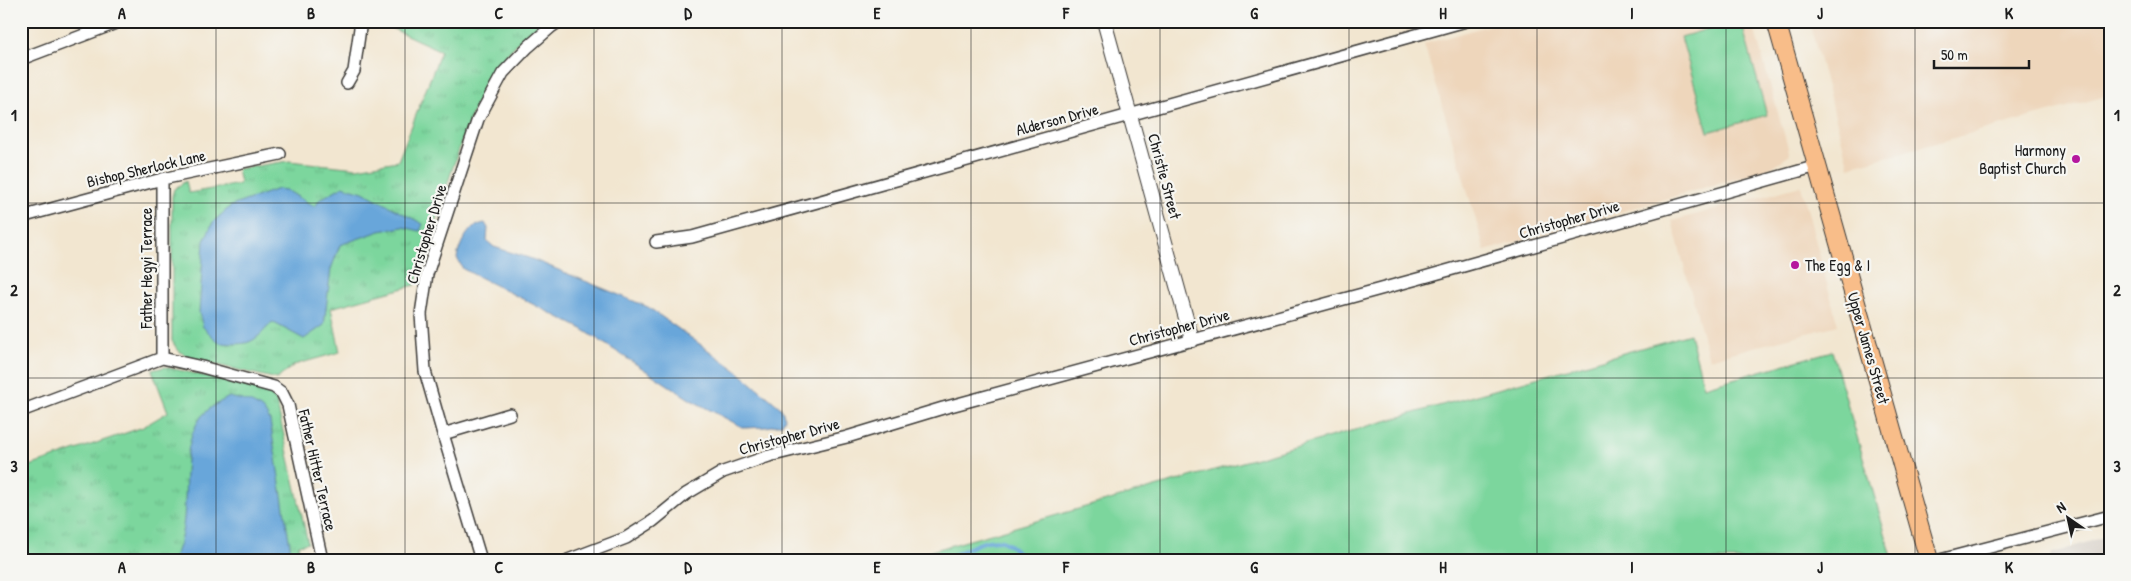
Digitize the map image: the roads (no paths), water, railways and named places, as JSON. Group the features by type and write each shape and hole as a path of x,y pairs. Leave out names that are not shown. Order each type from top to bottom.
{"main road":[{"name":"Upper James Street","path":"1776,21 1929,560"}],"street":[{"path":"21,59 121,21"},
{"path":"347,83 354,71 361,21"},
{"name":"Christopher Drive","path":"481,560 442,434 425,371 421,314 427,274 478,120 503,73 551,26 560,21"},
{"name":"Christie Street","path":"1104,21 1192,340"},
{"name":"Alderson Drive","path":"656,242 692,237 1466,21"},
{"name":"Bishop Sherlock Lane","path":"21,217 162,179 280,154"},
{"name":"Christopher Drive","path":"568,560 626,538 653,521 686,494 723,472 769,456 847,437 943,408 1421,278 1817,166"},
{"name":"Father Hegyi Terrace","path":"162,179 162,358"},
{"path":"21,410 162,358"},
{"name":"Father Hitter Terrace","path":"162,358 202,367 274,388 282,393 288,406 322,560"},
{"path":"442,434 510,414"},
{"path":"1940,560 2110,516"}],"water":[{"path":"343,186 363,192 423,224 420,231 403,227 380,231 340,245 331,269 324,325 304,339 272,322 260,335 249,342 237,344 219,343 203,327 199,313 204,241 213,222 231,206 278,189 286,190 315,207 319,200"},
{"path":"485,223 488,228 487,241 494,247 532,259 648,307 736,370 781,408 785,418 782,424 744,428 691,400 582,329 463,269 457,258 460,246 466,235 474,227"},
{"path":"229,397 253,404 263,410 270,421 290,546 290,560 173,560 180,543 183,525 186,467 188,449 193,432 204,414"}],"waterway":[{"path":"948,560 951,556 980,543 998,540 1007,543 1015,549 1022,560"}],"place":[{"name":"Harmony Baptist Church","path":"2076,159"},
{"name":"The Egg & I","path":"1795,265"}]}
